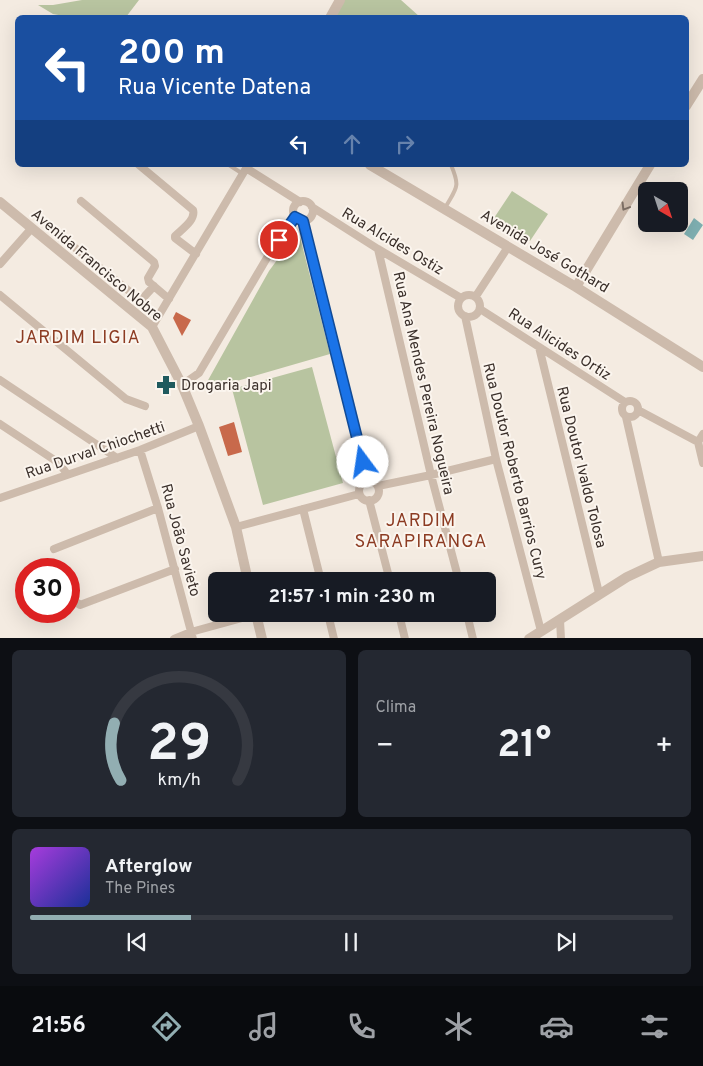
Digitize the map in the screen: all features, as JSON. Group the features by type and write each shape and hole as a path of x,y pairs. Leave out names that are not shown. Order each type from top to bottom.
{"street":[{"path":"332,15 339,0"},
{"path":"689,101 703,79"},
{"path":"141,167 193,210 193,218 175,238 196,254"},
{"name":"Avenida José Gothard","path":"373,167 576,287 703,366"},
{"path":"576,287 649,167"},
{"path":"152,327 246,169 300,202 307,202 312,207 312,216 303,221"},
{"path":"81,201 154,262 155,266 148,278 148,282 170,298"},
{"name":"Avenida Francisco Nobre","path":"0,202 152,327 182,385 200,426 236,527 246,572"},
{"path":"182,385 199,373 271,251 295,217 293,208 300,202"},
{"name":"Rua Alcides Ostiz","path":"312,207 461,298"},
{"path":"295,217 303,221 368,481"},
{"path":"0,264 31,229"},
{"path":"59,235 139,299 143,298 154,286"},
{"path":"476,296 508,246"},
{"name":"Rua Ana Mendes Pereira Nogueira","path":"378,248 431,475 457,572"},
{"path":"0,295 126,399 145,406"},
{"path":"468,295 476,296 480,302 480,309 476,315 465,316 458,308 461,298 468,295"},
{"name":"Rua Alicides Ortiz","path":"480,309 625,402"},
{"name":"Rua Doutor Roberto Barrios Cury","path":"465,316 496,459 541,631"},
{"name":"Rua Doutor Ivaldo Tolosa","path":"539,347 599,593"},
{"path":"0,380 117,458"},
{"path":"659,562 626,417 621,409 625,402 635,403 638,410 698,442"},
{"path":"626,417 634,416 638,410"},
{"path":"0,424 59,463 67,474"},
{"name":"Rua Durval Chiochetti","path":"0,498 140,450 200,426"},
{"path":"703,434 698,442 703,463"},
{"name":"Rua João Savieto","path":"140,450 158,508 192,635"},
{"path":"378,486 496,459"},
{"path":"359,494 361,485 368,481 372,481 378,486"},
{"path":"359,494 363,499 370,500 377,496 378,486"},
{"path":"236,527 359,494"},
{"path":"370,500 388,572"},
{"path":"54,549 158,508"},
{"path":"303,509 319,572"},
{"path":"529,638 627,577 659,562 703,556"},
{"path":"80,605 175,569"},
{"path":"560,620 561,638"},
{"path":"174,638 192,635 232,622"},
{"path":"258,622 262,638"},
{"path":"330,622 334,638"},
{"path":"401,622 405,638"},
{"path":"469,622 473,638"}],"lane":[{"path":"445,208 458,185 452,167"}],"green space":[{"path":"82,0 139,0 128,15 58,15 38,5 53,5"},
{"path":"337,0 401,0 418,15 332,15"},
{"path":"512,191 548,214 530,241 494,218"},
{"path":"300,237 330,354 202,391 269,271 291,241"},
{"path":"312,367 343,483 263,505 232,389"}],"water":[{"path":"694,218 703,225 693,240 684,234 688,232 688,228"}],"building":[{"path":"176,312 191,320 182,336 173,318"},
{"path":"234,422 242,452 228,456 219,427"}],"place":[{"name":"Drogaria Japi","path":"166,385"}],"district":[{"name":"JARDIM LIGIA","path":"78,337"},
{"name":"JARDIM SARAPIRANGA","path":"421,530"}],"route":[{"path":"279,240 295,217 297,220 303,221 363,462"}]}
